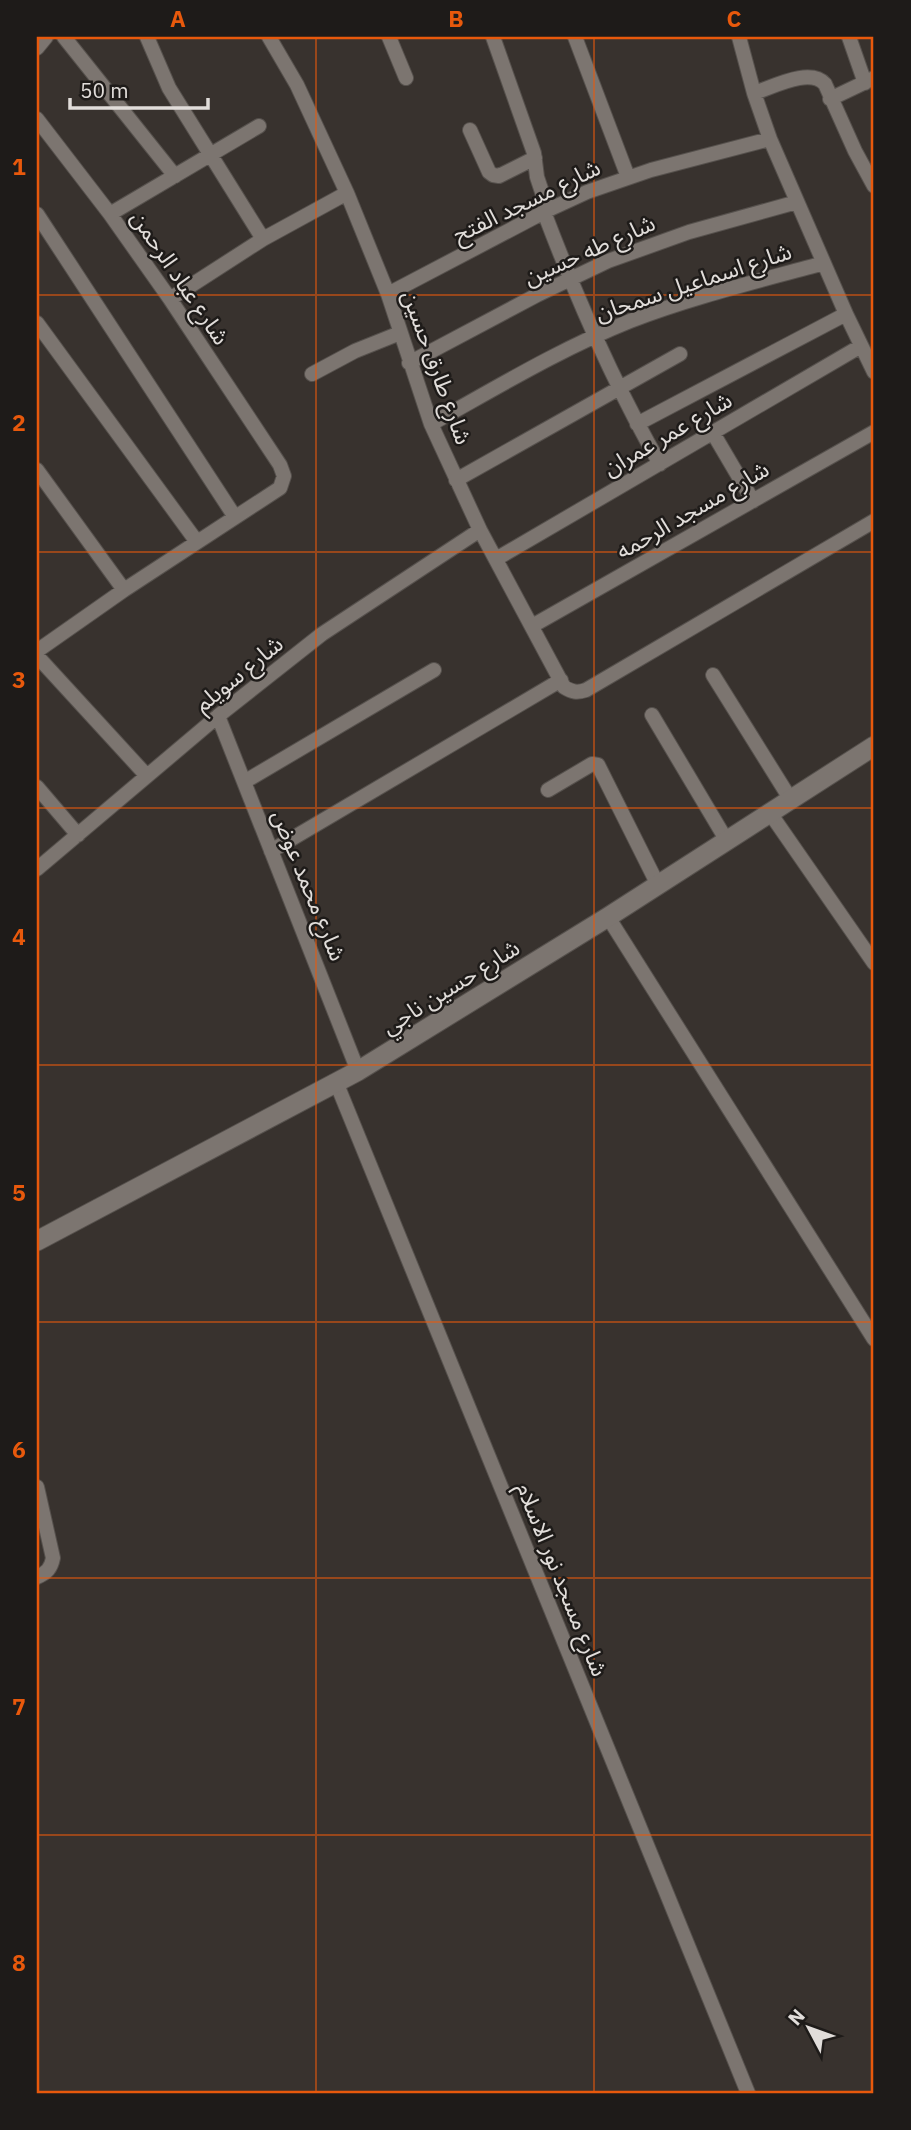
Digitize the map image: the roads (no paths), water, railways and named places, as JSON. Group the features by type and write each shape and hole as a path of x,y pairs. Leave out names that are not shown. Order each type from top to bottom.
{"street":[{"path":"37,48 46,37"},
{"path":"64,37 175,176"},
{"path":"147,37 169,88 262,240"},
{"name":"شارع طارق حسين","path":"269,37 297,85 346,193 388,294 431,424 456,480 561,680"},
{"path":"389,37 407,78"},
{"path":"493,37 535,158 546,211 569,279 619,388 660,464"},
{"path":"575,37 628,177"},
{"path":"738,37 770,139 874,372"},
{"path":"830,99 870,81 849,37"},
{"path":"754,93 806,76 820,79 825,84 874,186"},
{"name":"شارع عباد الرحمن","path":"37,119 110,214 170,299 280,465 284,477 280,488 236,517"},
{"path":"110,214 259,126"},
{"path":"470,130 489,172 493,175 499,176 535,158"},
{"name":"شارع مسجد الفتح","path":"388,294 587,192 628,177 770,139"},
{"path":"170,299 262,240 346,193"},
{"name":"شارع طه حسين","path":"410,363 608,261 658,242 797,202"},
{"path":"37,214 236,517 124,590 37,653 147,776"},
{"name":"شارع اسماعيل سمحان","path":"431,424 544,361 630,321 691,300 824,263"},
{"path":"637,424 846,314"},
{"path":"37,323 197,542"},
{"path":"312,374 355,351 400,333"},
{"name":"شارع عمر عمران","path":"496,559 861,346"},
{"path":"456,480 680,354"},
{"name":"شارع مسجد الرحمه","path":"532,626 874,432"},
{"path":"713,433 753,501"},
{"path":"37,470 124,590"},
{"path":"271,850 561,680 564,687 571,691 586,690 874,521"},
{"name":"شارع سويلم","path":"37,869 218,716 322,634 480,530"},
{"path":"244,782 434,670"},
{"path":"713,675 791,800"},
{"path":"652,715 727,841"},
{"name":"شارع محمد عوض","path":"218,716 358,1071"},
{"name":"شارع حسين ناجي","path":"37,1241 358,1071 608,917 874,746"},
{"path":"548,790 592,764 598,765 658,885"},
{"path":"37,787 78,835"},
{"path":"770,813 874,963"},
{"path":"608,917 874,1339"},
{"name":"شارع مسجد نور الاسلام","path":"336,1082 748,2093"},
{"path":"37,1487 53,1558 51,1567 37,1577"}]}
